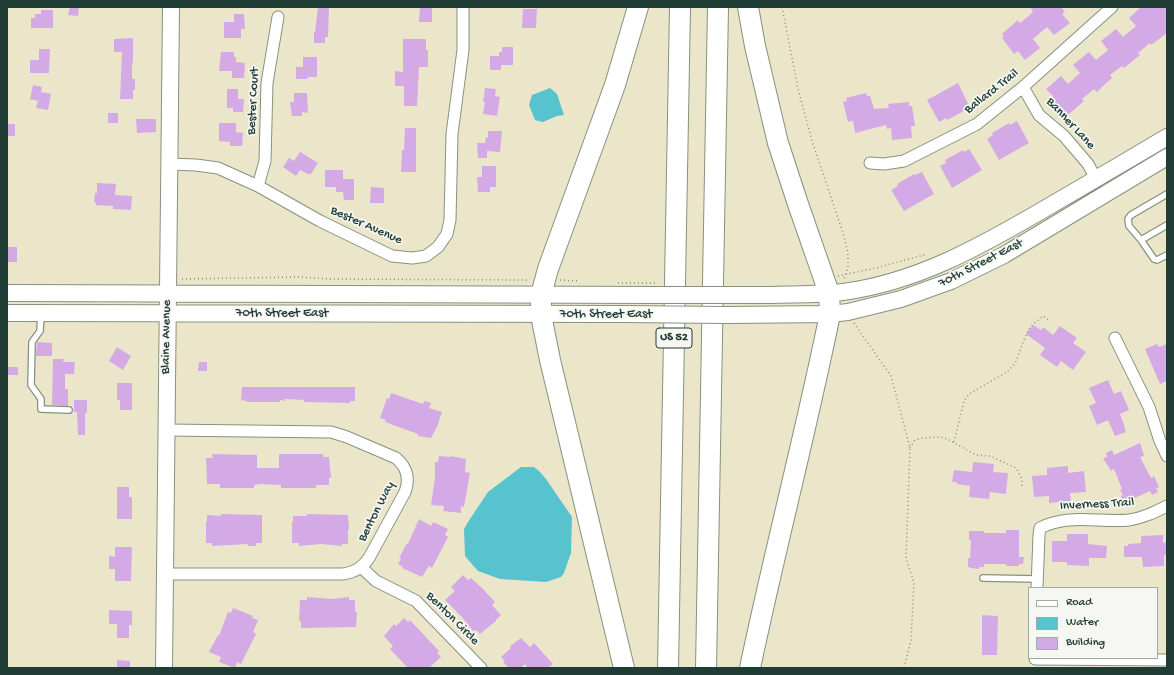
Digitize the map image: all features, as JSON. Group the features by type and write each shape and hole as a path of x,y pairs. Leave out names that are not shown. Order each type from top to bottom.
{"highway":[{"path":"624,668 550,360 541,315 541,295 548,269 615,85 638,7"},
{"name":"US 52","path":"668,668 680,7"},
{"path":"706,668 718,7"},
{"path":"748,7 755,46 778,143 837,292 839,313 802,441 766,592 750,668"}],"main road":[{"name":"Blaine Avenue","path":"164,668 171,7"},
{"name":"70th Street East","path":"7,293 768,295 837,292 887,282 915,274 983,244 1167,137"},
{"name":"70th Street East","path":"7,314 167,313 541,315 839,313 901,299 951,282 1004,255 1167,157"}],"street":[{"name":"Bester Avenue","path":"169,164 196,165 218,168 258,186 320,221 392,256 412,258 426,256 438,247 447,234 450,220 452,134 463,50 463,7"},
{"name":"Ballard Trail","path":"870,163 884,164 904,160 977,124 1023,87 1112,7"},
{"name":"Bester Court","path":"258,186 265,161 267,83 278,17"},
{"name":"Banner Lane","path":"1023,87 1039,115 1064,136 1088,164 1096,179"},
{"path":"1115,338 1149,407 1160,441 1167,456"},
{"name":"Benton Way","path":"166,430 327,431 347,437 401,461 407,471 407,487 369,558 361,567"},
{"name":"Inverness Trail","path":"1037,583 1040,528 1055,522 1069,519 1128,520 1145,516 1167,506"},
{"path":"165,574 343,574 351,573 361,567"},
{"name":"Benton Circle","path":"361,567 376,581 416,601 481,668"},
{"path":"1035,662 1167,660"}],"lane":[{"path":"1167,194 1131,215 1128,219 1129,226 1154,259 1157,260 1167,255"},
{"path":"1141,240 1167,226"},
{"path":"41,313 40,331 32,342 31,385 41,400 41,409 69,410"},
{"path":"983,578 1037,583"}],"path":[{"path":"782,7 800,97 812,141 843,233 848,253 848,267 837,292"},
{"path":"845,275 931,254"},
{"path":"839,313 856,326 891,376 910,448 906,558 914,583 911,640 904,668"},
{"path":"954,442 964,401 969,394 1007,372 1015,364 1030,327 1044,316 1049,320"},
{"path":"910,448 914,441 921,438 940,437 954,442 976,455 990,456 1016,468 1022,479 1022,486"}],"water":[{"path":"550,88 557,94 564,115 557,116 543,122 535,120 529,105 532,95"},
{"path":"521,467 534,467 539,471 572,517 571,553 564,573 561,577 546,582 500,579 478,571 465,556 464,529 468,522 488,492"}],"building":[{"path":"70,7 79,7 78,16 68,15"},
{"path":"318,7 329,7 328,37 325,37 325,43 314,43 314,32"},
{"path":"420,7 432,7 432,22 419,22"},
{"path":"1030,7 1061,7 1065,12 1062,14 1070,23 1054,35 1047,27 1033,39 1040,48 1025,60 1018,51 1014,54 1002,38 1004,36 1002,34 1018,20 1020,23 1031,14 1033,11"},
{"path":"1141,7 1167,7 1167,33 1151,45 1150,43 1138,53 1140,55 1124,68 1122,66 1110,75 1112,78 1097,92 1094,89 1082,99 1084,101 1068,115 1066,113 1064,115 1050,99 1053,96 1046,89 1061,76 1068,84 1080,73 1073,65 1089,52 1096,60 1108,50 1101,41 1116,29 1123,37 1136,26 1129,18"},
{"path":"523,9 537,9 536,28 522,28"},
{"path":"41,10 53,10 53,28 31,28 31,18 35,18 35,14 41,14"},
{"path":"234,14 244,14 245,29 241,29 241,38 224,38 224,22 234,22"},
{"path":"133,38 132,79 135,79 135,90 133,90 133,99 120,99 122,52 114,52 114,39"},
{"path":"403,39 426,39 426,50 428,50 428,67 419,67 417,106 404,106 404,86 395,86 395,71 403,72"},
{"path":"502,47 513,47 513,65 501,65 501,70 490,70 490,56 499,56 499,52 502,52"},
{"path":"39,49 50,49 49,73 30,73 30,60 39,60"},
{"path":"221,52 234,52 236,62 245,63 244,78 232,78 232,71 219,71"},
{"path":"303,57 317,57 317,77 296,79 296,67 303,67"},
{"path":"958,83 969,106 963,109 964,111 947,120 946,118 939,122 927,100"},
{"path":"33,85 42,87 41,92 51,94 48,110 36,108 38,101 30,99"},
{"path":"485,88 496,89 495,96 500,97 497,116 483,114"},
{"path":"227,89 238,89 238,99 244,99 243,112 233,112 233,108 227,108"},
{"path":"294,93 307,93 308,113 302,112 302,116 292,116 290,102 294,102"},
{"path":"866,93 867,96 870,96 874,109 889,108 888,104 909,102 909,106 912,106 915,126 911,126 912,138 892,140 891,128 887,129 886,125 855,133 853,121 848,122 843,102 847,101 846,98"},
{"path":"108,113 118,113 118,123 108,123"},
{"path":"136,119 156,119 156,132 137,133"},
{"path":"1017,121 1029,143 999,160 987,139 993,135 992,133 1009,123 1010,125"},
{"path":"219,123 236,123 236,132 243,133 242,146 230,146 230,142 219,141"},
{"path":"7,124 15,124 15,136 7,136"},
{"path":"405,128 416,128 416,172 401,172"},
{"path":"488,131 502,131 500,152 487,151 487,158 478,158 477,143 485,143 486,137 488,138"},
{"path":"969,149 982,170 952,188 940,166 946,163 945,160 963,150 964,152"},
{"path":"300,152 318,163 311,174 300,170 296,176 283,167 289,158 294,161"},
{"path":"482,166 496,166 496,187 490,187 490,192 478,192 477,177 482,177"},
{"path":"325,170 343,170 343,179 354,179 354,200 344,200 343,192 336,192 336,187 325,187"},
{"path":"922,172 934,194 904,211 891,190 898,186 897,184 914,174 915,175"},
{"path":"97,183 116,184 115,195 132,196 131,210 113,209 113,206 96,205 94,202 95,193 97,193"},
{"path":"371,187 384,188 384,203 370,203"},
{"path":"7,247 17,247 17,262 7,262"},
{"path":"1033,325 1041,330 1043,327 1053,335 1060,326 1077,338 1073,343 1086,352 1073,370 1061,361 1057,367 1040,355 1045,348 1026,334"},
{"path":"37,342 52,343 52,356 36,356"},
{"path":"1157,344 1159,347 1167,344 1167,381 1160,384 1145,349"},
{"path":"117,347 131,356 123,370 109,361"},
{"path":"53,359 64,359 63,362 75,362 74,374 65,374 65,389 68,389 68,406 52,405"},
{"path":"199,362 207,362 207,371 198,371"},
{"path":"8,367 18,367 18,375 8,375"},
{"path":"1108,380 1114,394 1121,391 1129,410 1120,414 1126,432 1115,436 1108,420 1097,425 1089,406 1096,403 1089,388"},
{"path":"117,383 132,383 132,410 120,410 120,400 117,400"},
{"path":"242,387 355,387 355,401 350,401 350,403 304,402 304,400 285,399 285,401 280,400 280,402 247,402 241,400"},
{"path":"391,393 423,404 424,401 431,403 429,408 442,412 437,427 431,438 418,436 418,434 385,422 386,420 380,418 387,398 389,399"},
{"path":"74,400 87,400 87,413 85,413 85,435 78,435 77,412 74,412"},
{"path":"1140,443 1144,456 1140,457 1151,478 1154,476 1159,487 1156,488 1158,492 1152,495 1150,491 1124,503 1121,496 1123,495 1120,490 1122,489 1114,469 1111,471 1103,458 1107,457 1106,453 1112,450 1114,455"},
{"path":"212,454 257,455 257,468 279,468 279,454 323,454 323,457 329,457 331,478 329,478 329,485 316,485 316,488 281,488 281,485 261,484 254,485 254,488 220,488 220,484 207,484 206,458 213,458"},
{"path":"439,456 451,456 466,459 465,472 470,473 464,507 461,506 461,513 443,511 444,506 431,505 435,478 435,462 438,462"},
{"path":"973,462 994,464 993,472 1008,473 1006,494 990,492 989,499 969,497 970,486 952,482 954,470 972,472"},
{"path":"1068,466 1068,473 1084,471 1086,492 1070,493 1071,501 1049,503 1049,496 1034,497 1032,476 1047,475 1047,468"},
{"path":"117,487 129,487 129,497 132,497 132,519 117,519"},
{"path":"221,514 262,515 262,543 256,543 256,546 248,546 248,544 212,546 212,543 206,543 207,515 221,516"},
{"path":"307,514 348,515 348,544 342,544 342,546 321,544 299,546 299,543 292,543 293,516 307,516"},
{"path":"419,519 431,526 433,522 448,529 445,535 448,537 432,568 429,566 422,577 402,568 403,567 398,564 401,559 399,558 407,543 408,544"},
{"path":"1006,530 1019,530 1019,557 1024,557 1023,564 1019,564 1019,566 1006,566 1006,564 984,564 984,567 979,567 979,569 968,567 971,540 969,540 969,531 1006,533"},
{"path":"1067,534 1088,534 1088,544 1107,546 1106,558 1089,558 1089,566 1067,565 1067,562 1052,562 1052,541 1067,541"},
{"path":"1163,535 1163,543 1167,542 1167,555 1164,555 1164,566 1143,567 1142,557 1124,557 1124,546 1128,546 1128,544 1141,543 1141,536"},
{"path":"115,547 132,547 131,581 115,581 115,569 109,569 109,556 115,557"},
{"path":"463,575 468,580 471,578 483,589 495,602 492,605 501,615 480,634 476,630 474,632 445,600 455,591 451,587"},
{"path":"307,597 333,599 349,597 349,600 355,600 355,612 357,612 356,627 301,628 301,621 299,621 300,600 307,600"},
{"path":"233,608 253,616 252,618 258,620 253,632 256,634 241,664 237,662 235,668 219,662 221,657 209,652 218,635 219,636 228,612 231,613"},
{"path":"109,610 132,611 132,625 129,625 129,638 117,638 117,624 109,624"},
{"path":"982,615 998,616 997,655 982,655"},
{"path":"404,618 408,622 410,620 439,651 437,653 441,657 429,668 408,668 390,649 393,646 384,636 394,624 396,626"},
{"path":"521,638 530,647 534,643 553,664 548,668 528,668 525,664 521,668 509,668 503,662 505,661 501,657 511,648 510,646"},
{"path":"117,660 130,661 130,668 117,668"}]}
